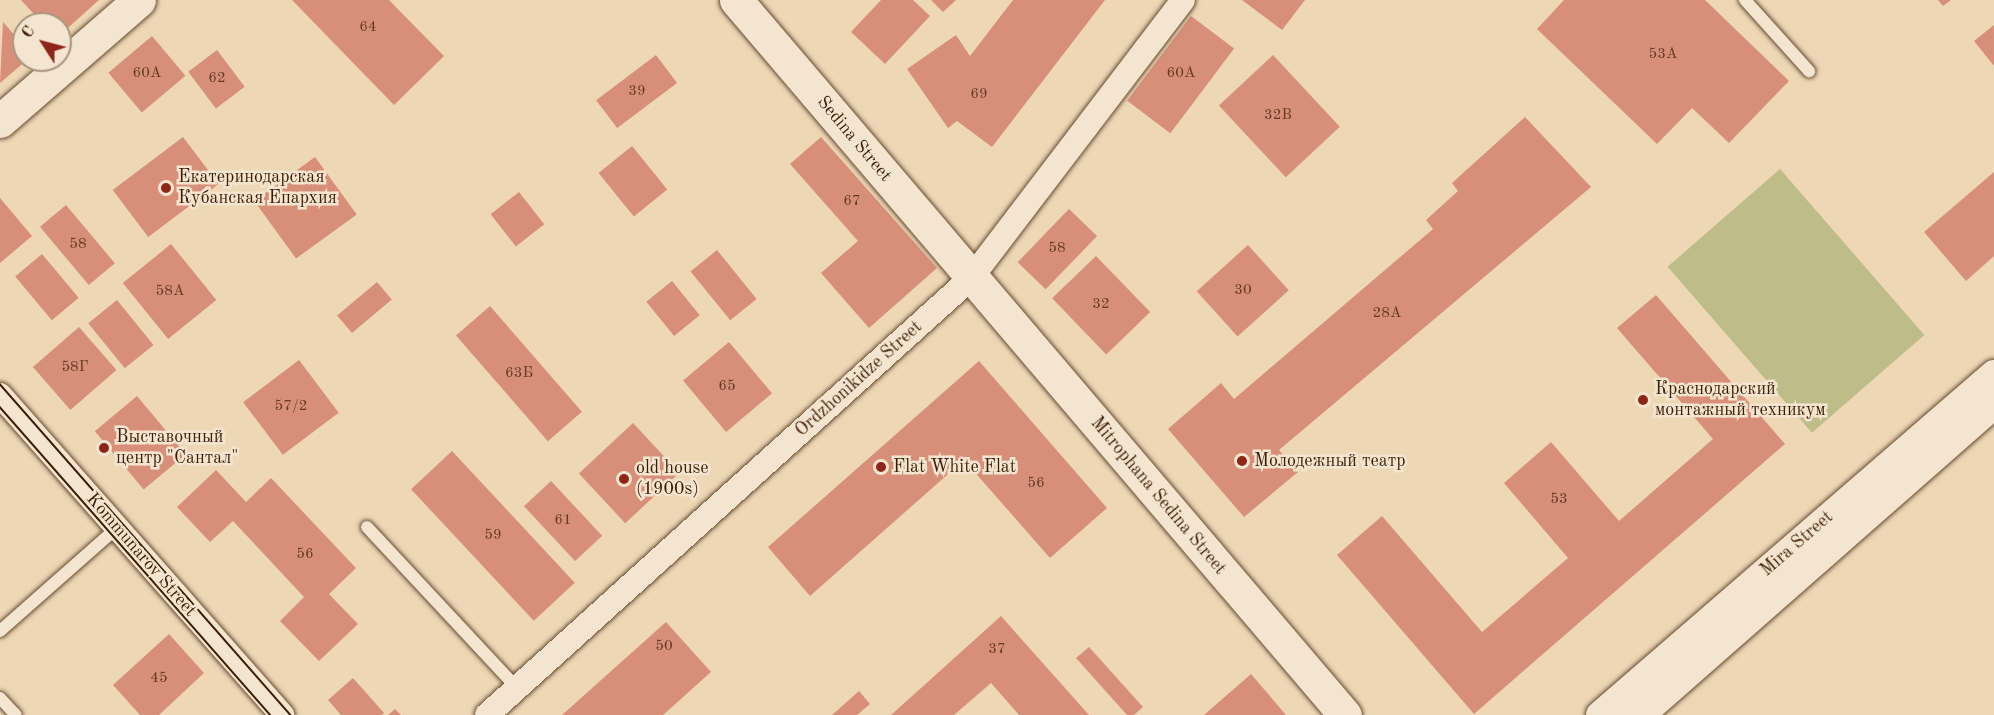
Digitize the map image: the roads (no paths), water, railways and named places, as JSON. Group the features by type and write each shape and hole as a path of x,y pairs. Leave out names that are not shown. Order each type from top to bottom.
{"main road":[{"path":"0,121 139,0"},
{"name":"Sedina Street","path":"736,0 972,277"},
{"name":"Mitrophana Sedina Street","path":"972,277 1345,715"},
{"name":"Mira Street","path":"1636,715 1994,401"}],"street":[{"name":"Ordzhonikidze Street","path":"487,715 972,277 1183,0"},
{"name":"Mira Street","path":"1600,715 1994,374"},
{"name":"Kommunarov Street","path":"0,395 282,715"}],"lane":[{"path":"1746,0 1809,71"},
{"path":"367,527 516,687"},
{"path":"0,631 117,528"},
{"path":"0,698 16,715"}],"tram line":[{"path":"0,384 291,715"},
{"path":"0,407 271,715"}],"place":[{"name":"Екатеринодарская Кубанская Епархия","path":"166,188"},
{"name":"Краснодарский монтажный техникум","path":"1643,400"},
{"name":"Выставочный центр \"Сантал\"","path":"104,448"},
{"name":"Молодежный театр","path":"1242,461"},
{"name":"Flat White Flat","path":"881,467"},
{"name":"old house (1900s)","path":"624,479"}]}
